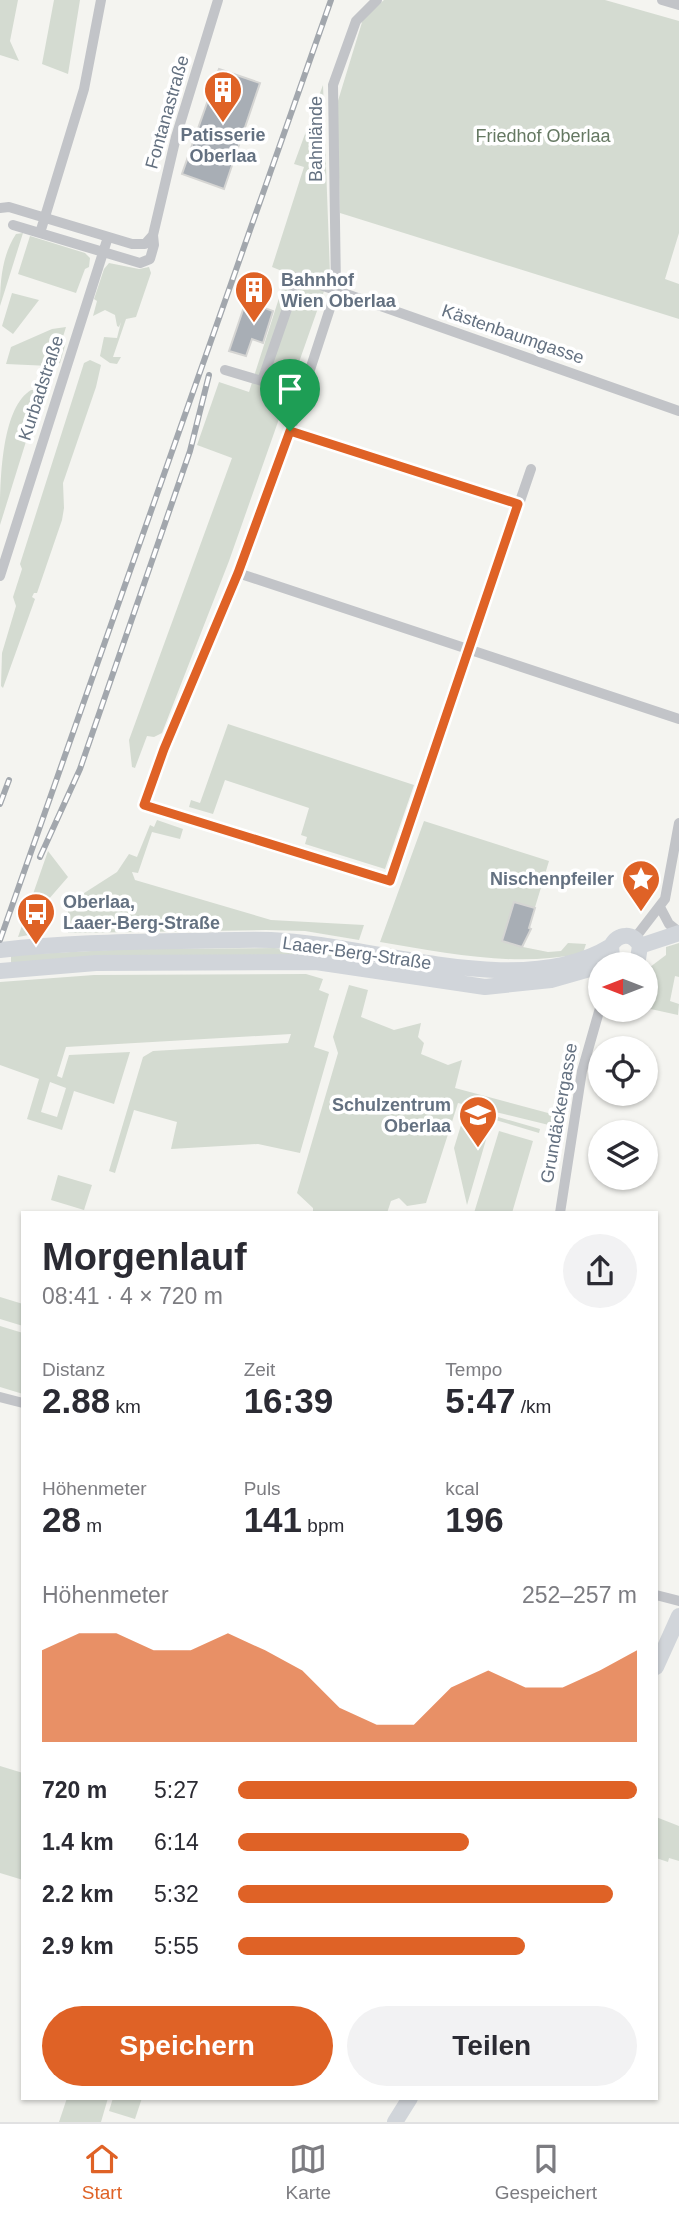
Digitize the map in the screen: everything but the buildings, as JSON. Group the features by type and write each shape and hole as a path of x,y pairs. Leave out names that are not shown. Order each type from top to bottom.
{"main road":[{"path":"618,952 622,936 638,942 679,933"},
{"name":"Laaer-Berg-Straße","path":"7,949 105,942 272,940 323,945 430,964 497,969 570,965 588,959"},
{"path":"638,942 641,952"},
{"name":"Laaer-Berg-Straße","path":"3,970 96,963 316,962 485,987 551,980 588,970"},
{"path":"658,1663 679,1616"},
{"path":"395,2122 409,2100"}],"street":[{"path":"40,233 84,89 101,0"},
{"name":"Fontanastraße","path":"152,235 176,137 218,0"},
{"name":"Bahnlände","path":"377,0 356,20 333,85 336,290 290,431 238,573 164,749 144,805 390,881 469,651"},
{"path":"662,0 679,5"},
{"path":"0,208 9,207 139,245 145,244 152,235"},
{"path":"13,225 140,263 150,259 154,245 152,235"},
{"name":"Kurbadstraße","path":"0,576 108,237"},
{"name":"Kästenbaumgasse","path":"225,370 262,381 298,277 679,411"},
{"path":"290,431 518,504"},
{"path":"469,651 531,469"},
{"path":"238,573 679,719"},
{"path":"638,942 668,891 679,823"},
{"path":"660,907 669,924 679,933"},
{"name":"Grundäckergasse","path":"560,1211 582,1071 597,1022"},
{"path":"0,1396 21,1402"},
{"path":"658,1595 679,1601"}],"green space":[{"path":"0,0 18,0 10,41 19,61 0,55"},
{"path":"54,0 80,0 68,74 42,64"},
{"name":"Friedhof Oberlaa","path":"384,0 605,0 679,21 679,233 665,279 679,284 679,319 340,213 337,104 363,19"},
{"path":"323,85 330,274 229,561 162,733 154,737 147,736 135,768 132,767 129,740 232,458 197,445 219,382 249,392 287,273 272,267 304,167 294,164"},
{"path":"23,233 0,306 5,260 16,234"},
{"path":"30,236 85,253 90,258 89,267 85,269 76,293 18,274"},
{"path":"109,263 139,269 149,267 151,273 136,317 126,319 113,357 121,357 117,364 100,356 104,337 117,338 121,322 119,327 117,326 115,315 105,310 93,316 97,301 94,299 104,269"},
{"path":"12,293 39,300 13,334 2,326"},
{"path":"66,327 62,340 66,342 60,363 50,366 6,364 11,347 52,329"},
{"path":"90,360 101,365 63,483 62,520 37,593 32,597 35,599 3,688 2,653 16,606 13,597 22,569 20,564 84,363"},
{"path":"31,390 42,390 0,525 0,490 8,431 13,414"},
{"path":"228,724 414,785 385,869 305,844 307,837 301,835 309,808 225,780 213,814 189,807 191,800 200,803"},
{"path":"157,820 183,829 180,839 152,832 138,873 132,872 135,880 271,920 364,925 359,940 305,931 266,930 68,933 68,910 81,901 78,897 117,872 129,854 137,857 150,825 154,827"},
{"path":"424,821 549,861 523,947 548,952 561,951 568,943 586,944 583,953 507,959 380,942"},
{"path":"48,851 68,877 48,900 34,934 18,937"},
{"path":"679,943 679,977 675,976 670,1001 679,1004 678,1015 658,1011 658,961 666,955 666,947"},
{"path":"275,948 346,956 345,959 11,963 11,955 131,949"},
{"path":"306,974 323,979 319,990 329,994 314,1047 329,1052 300,1153 258,1144 171,1149 177,1122 134,1110 115,1173 109,1171 143,1057 153,1051 288,1043 291,1034 66,1047 57,1076 62,1078 69,1055 130,1052 114,1104 74,1091 62,1130 27,1119 39,1079 0,1065 0,982 94,975","holes":["50,1082 66,1088 57,1117 41,1112"]},
{"path":"349,985 368,990 361,1017 394,1030 421,1023 418,1037 424,1043 421,1054 448,1065 462,1060 455,1088 563,1117 562,1122 553,1126 458,1103 426,1203 407,1206 399,1198 391,1201 388,1211 313,1211 297,1193 338,1053 333,1037"},
{"path":"465,1112 484,1113 540,1129 539,1133 492,1119 467,1205 454,1148"},
{"path":"499,1131 533,1141 513,1211 475,1211"},
{"path":"58,1175 92,1185 84,1210 51,1200"},
{"path":"0,1297 21,1303 21,1325 0,1319"},
{"path":"0,1326 21,1332 21,1393 0,1387"},
{"path":"0,1766 21,1772 21,1879 0,1873"},
{"path":"658,1818 679,1826 679,1861 669,1858 668,1862 658,1859"},
{"path":"66,2100 107,2100 101,2122 59,2122"},
{"path":"112,2100 141,2100 135,2119 109,2111"}],"railway":[{"path":"0,940 331,0"},
{"path":"40,857 80,769 190,451 209,375"},
{"path":"0,804 9,780"}],"place":[{"name":"Patisserie Oberlaa","path":"223,124"},
{"name":"Bahnhof Wien Oberlaa","path":"254,324"},
{"name":"Nischenpfeiler","path":"641,913"},
{"name":"Oberlaa, Laaer-Berg-Straße","path":"36,946"},
{"name":"Schulzentrum Oberlaa","path":"478,1149"}],"route":[{"path":"290,431 518,504 390,881 144,805 164,749 238,573 290,431"}]}
